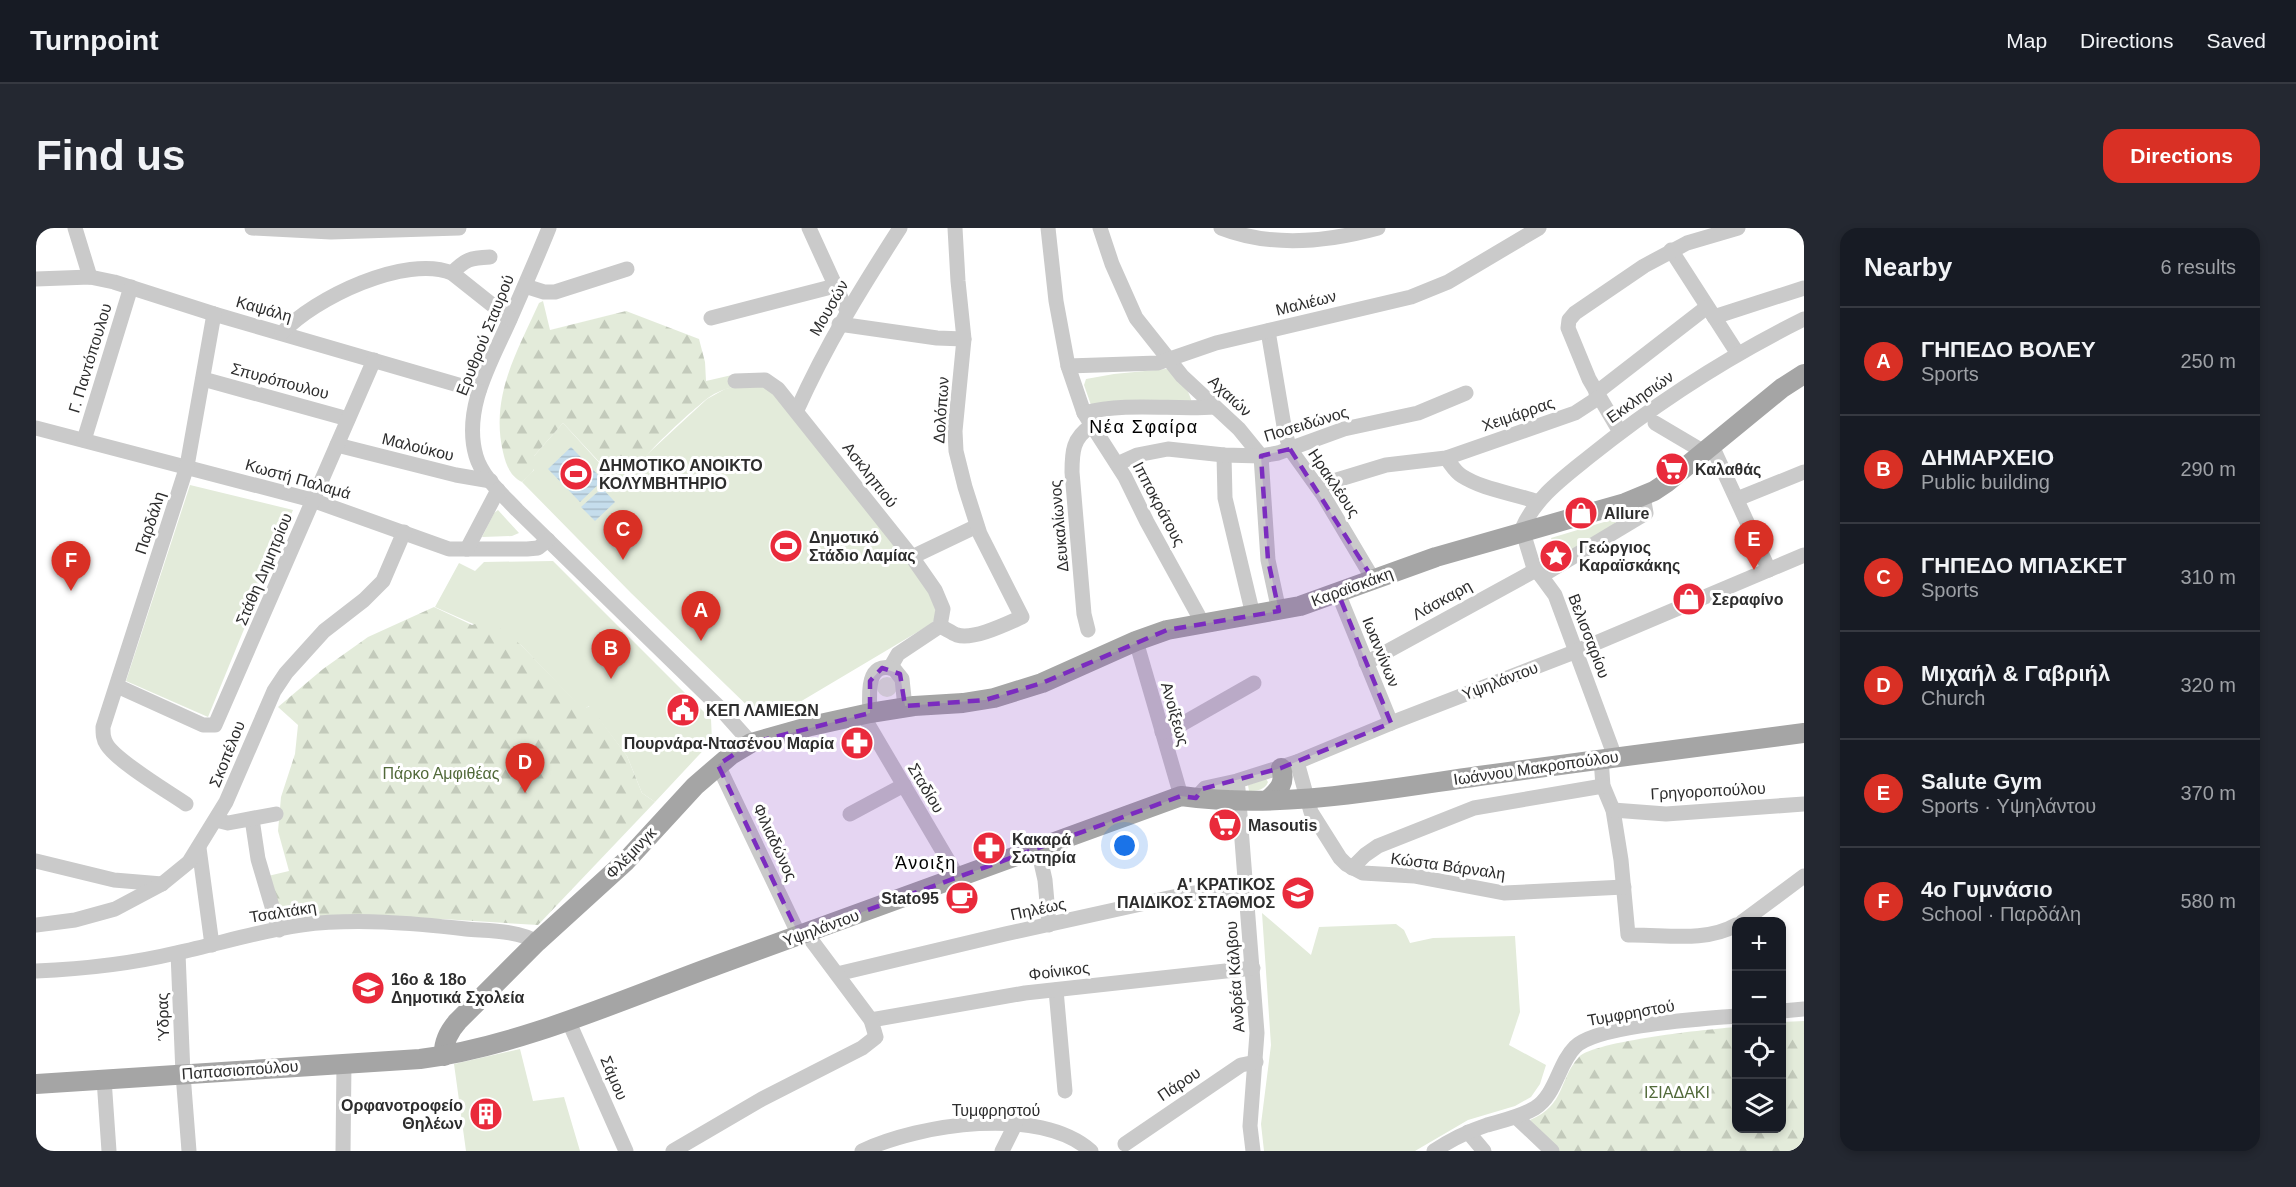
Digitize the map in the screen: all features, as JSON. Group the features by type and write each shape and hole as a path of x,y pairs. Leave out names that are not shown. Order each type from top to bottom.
{"main road":[{"name":"Καραϊσκάκη","path":"867,713 905,707 975,702 1006,694 1041,683 1136,641 1167,630 1202,622 1279,611 1338,593 1447,554 1592,514 1643,496 1666,483 1782,388 1804,374"},
{"name":"Φλέμινγκ","path":"444,1056 445,1042 452,1027 537,942 626,861 681,800 718,765 751,743 867,713"},
{"name":"Ιωάννου Μακροπούλου","path":"1268,800 1325,798 1804,733"},
{"path":"1268,800 1277,792 1289,765"},
{"name":"Υψηλάντου","path":"444,1056 476,1049 568,1020 1038,849 1189,797 1239,801 1268,800"},
{"name":"Παπασιοπούλου","path":"36,1084 444,1056"}],"street":[{"path":"75,228 90,277"},
{"path":"252,228 331,230 454,228"},
{"name":"Ερυθρού Σταυρού","path":"549,228 479,391 474,414 474,447 478,463 494,485 717,705 751,743"},
{"path":"809,228 835,286 843,318 938,338 964,339"},
{"name":"Μουσών","path":"797,410 843,318 900,228"},
{"name":"Δολόπων","path":"940,626 964,636 1022,617 977,526 965,487 955,440 964,339 955,228"},
{"name":"Ιπποκράτους","path":"1048,228 1056,301 1068,366 1088,419 1117,464 1202,622"},
{"name":"Αχαιών","path":"1100,228 1112,264 1136,318 1182,376 1252,442 1261,456"},
{"path":"1221,228 1254,238 1292,242 1324,239 1378,228"},
{"name":"Μαλιέων","path":"1068,366 1148,365 1170,360 1216,343 1431,290 1472,269 1539,228"},
{"path":"1620,432 1597,396 1568,328 1569,320 1609,288 1671,250 1738,228"},
{"path":"1671,250 1738,354"},
{"path":"452,273 472,258 490,258"},
{"path":"282,333 303,313 332,296 370,279 425,268 441,269 452,273 510,320"},
{"path":"525,286 544,292 555,292 627,269"},
{"name":"Καψάλη","path":"36,279 90,277 131,287 214,314 479,391"},
{"path":"711,318 835,286"},
{"name":"Γ. Παντόπουλου","path":"84,440 131,287"},
{"name":"Χειμάρρας","path":"1317,486 1386,465 1446,458 1575,413 1710,312 1804,288"},
{"name":"Παρδάλη","path":"186,804 108,747 103,738 103,727 187,466 214,314"},
{"name":"Εκκλησιών","path":"1521,532 1538,502 1620,432 1683,388 1738,354 1804,320"},
{"name":"Ηρακλέους","path":"1268,331 1290,449 1317,486 1373,579"},
{"name":"Στάθη Δημητρίου","path":"117,686 203,725 215,725 374,360"},
{"name":"Σπυρόπουλου","path":"202,379 348,419"},
{"name":"Ασκληπιού","path":"735,381 765,380 778,389 797,410 912,557 934,590 944,614 940,626"},
{"name":"Ποσειδώνος","path":"1117,464 1137,455 1163,449 1261,456 1290,449 1344,429 1418,413 1466,393"},
{"path":"1088,419 1100,409 1132,406 1215,407"},
{"name":"Δευκαλίωνος","path":"1088,419 1076,440 1072,461 1084,614 1088,630"},
{"path":"1655,423 1708,449 1737,499 1769,570"},
{"name":"Κωστή Παλαμά","path":"36,428 312,500 449,549 527,549 538,548 548,540"},
{"name":"Μαλούκου","path":"337,445 494,485"},
{"path":"1224,455 1225,498 1253,615"},
{"path":"1261,456 1268,560 1279,611"},
{"path":"1446,458 1460,475 1491,488 1538,502"},
{"path":"1737,499 1804,472"},
{"path":"467,549 494,485"},
{"name":"Λάσκαρη","path":"1366,663 1538,573 1646,513 1643,496"},
{"path":"912,557 977,526"},
{"name":"Σκοπέλου","path":"36,925 75,921 129,903 162,884 183,868 199,848 226,802 274,691 286,673 324,631 364,600 387,576 404,532"},
{"name":"Βελισσαρίου","path":"1521,532 1538,573 1555,595 1577,651 1608,758 1603,786 1613,810 1628,935 1686,936 1722,931 1732,927"},
{"name":"Υψηλάντου","path":"1189,797 1205,788 1289,765 1577,651 1804,555"},
{"name":"Ιωαννίνων","path":"1338,593 1391,723"},
{"path":"890,668 898,654 940,626"},
{"name":"Ανοίξεως","path":"1136,641 1162,732 1189,797"},
{"path":"867,713 870,681 878,671 890,668 902,679 905,707"},
{"path":"1162,732 1182,724 1254,683"},
{"name":"Σταδίου","path":"867,713 869,726 960,879"},
{"name":"Φιλιαδώνος","path":"718,765 802,934 837,974 871,1020"},
{"path":"1289,765 1308,799 1311,812 1340,858 1352,868 1381,844 1474,808 1603,786"},
{"name":"Ανδρέα Κάλβου","path":"1237,781 1257,1033 1250,1126 1252,1151"},
{"path":"850,814 904,786"},
{"name":"Γρηγοροπούλου","path":"1613,810 1666,814 1804,804"},
{"path":"216,820 228,823 276,814"},
{"path":"252,819 258,859 279,930"},
{"path":"199,848 212,945"},
{"path":"1038,849 1045,880 1049,925"},
{"path":"36,861 114,880 162,884"},
{"name":"Κώστα Βάρναλη","path":"1352,868 1363,873 1414,876 1504,893 1624,887"},
{"path":"1748,917 1804,876"},
{"name":"Πηλέως","path":"837,974 1182,896 1247,885"},
{"name":"Τσαλτάκη","path":"36,971 90,968 178,953 279,930 321,924 376,923 517,934 537,942"},
{"name":"Ύδρας","path":"178,953 189,1151"},
{"name":"Φοίνικος","path":"871,1020 987,998 1253,968"},
{"path":"1056,990 1065,1091"},
{"path":"1786,1011 1804,1009"},
{"name":"Τυμφρηστού","path":"1434,1151 1468,1132 1531,1110 1544,1100 1566,1058 1577,1045 1587,1038 1632,1028 1732,1017"},
{"name":"Σάμου","path":"568,1020 626,1151"},
{"path":"673,1151 762,1100 862,1048 876,1037 871,1020"},
{"name":"Πάρου","path":"1125,1144 1241,1065 1256,1062"},
{"path":"343,1151 344,1063"},
{"path":"104,1079 109,1151"},
{"path":"1516,1117 1552,1151"},
{"name":"Τυμφρηστού","path":"862,1151 891,1140 965,1125 1015,1125 1052,1130 1070,1137 1091,1151"},
{"path":"1002,1151 1015,1125"},
{"path":"1468,1132 1484,1151"}],"highlighted area":[{"path":"1290,449 1373,579 1338,593 1391,723 1281,768 1202,789 1196,798 1181,796 799,935 718,765 751,743 870,713 870,681 882,668 900,674 905,706 985,700 1042,683 1167,630 1279,611 1268,560 1261,456"}],"green space":[{"path":"543,301 550,330 626,311 699,339 705,362 706,381 732,375 734,387 711,396 690,413 654,448 631,477 612,473 603,466 563,423 534,456 535,467 522,482 509,470 503,452 500,412 508,375 539,303"},
{"path":"1166,369 1180,378 1193,404 1092,408 1084,385 1086,379"},
{"path":"741,385 756,385 772,389 935,592 936,618 931,624 778,715 759,717 631,593 522,482 534,470 534,456 563,423 603,467 612,473 632,474 640,461 707,399 725,389"},
{"path":"190,485 293,510 208,717 126,681"},
{"path":"498,510 519,533 512,536 482,537 494,513"},
{"path":"1614,519 1616,524 1558,558 1551,538"},
{"path":"553,561 711,719 712,741 655,802 642,793 627,756 589,706 583,710 521,645 435,607 459,563 475,571 484,562"},
{"name":"Πάρκο Αμφιθέας","path":"434,607 472,625 488,619 521,645 583,709 590,706 627,756 642,793 655,802 538,925 442,919 282,925 268,876 289,871 278,831 281,797 295,754 298,725 278,707 323,669 368,637"},
{"path":"887,677 894,680 897,687 894,694 887,697 880,694 877,687 880,680"},
{"path":"1266,779 1267,785 1263,788 1249,791 1248,785"},
{"path":"1262,913 1311,955 1319,927 1396,924 1404,930 1410,943 1433,938 1515,936 1520,1012 1509,1045 1546,1065 1540,1084 1531,1097 1515,1106 1468,1120 1415,1151 1264,1151 1261,1124 1271,1045"},
{"name":"ΙΣΙΑΔΑΚΙ","path":"1804,1021 1804,1151 1556,1151 1530,1120 1542,1114 1556,1100 1572,1066 1579,1057 1589,1051 1628,1041 1732,1027 1732,1133 1786,1133 1786,1022"},
{"path":"520,1049 533,1101 564,1097 580,1151 466,1151 454,1064"}],"water":[{"name":"ΔΗΜΟΤΙΚΟ ΑΝΟΙΚΤΟ ΚΟΛΥΜΒΗΤΗΡΙΟ","path":"571,447 603,480 580,502 548,469"},
{"path":"602,488 615,502 595,521 581,507"}],"place":[{"name":"Καλαθάς","path":"1672,469"},
{"name":"ΔΗΜΟΤΙΚΟ ΑΝΟΙΚΤΟ ΚΟΛΥΜΒΗΤΗΡΙΟ","path":"576,474"},
{"name":"Allure","path":"1581,513"},
{"name":"Δημοτικό Στάδιο Λαμίας","path":"786,546"},
{"name":"Γεώργιος Καραϊσκάκης","path":"1556,556"},
{"name":"ΓΗΠΕΔΟ ΜΠΑΣΚΕΤ","path":"623,560"},
{"name":"Salute Gym","path":"1754,570"},
{"name":"4ο Γυμνάσιο","path":"71,591"},
{"name":"Σεραφίνο","path":"1689,599"},
{"name":"ΓΗΠΕΔΟ ΒΟΛΕΥ","path":"701,641"},
{"name":"ΔΗΜΑΡΧΕΙΟ","path":"611,679"},
{"name":"ΚΕΠ ΛΑΜΙΕΩΝ","path":"683,710"},
{"name":"Πουρνάρα-Ντασένου Μαρία","path":"857,743"},
{"name":"Μιχαήλ & Γαβριήλ","path":"525,793"},
{"name":"Masoutis","path":"1225,825"},
{"name":"Κακαρά Σωτηρία","path":"989,848"},
{"name":"Α' ΚΡΑΤΙΚΟΣ ΠΑΙΔΙΚΟΣ ΣΤΑΘΜΟΣ","path":"1298,893"},
{"name":"Stato95","path":"962,898"},
{"name":"16ο & 18ο Δημοτικά Σχολεία","path":"368,988"},
{"name":"Ορφανοτροφείο Θηλέων","path":"486,1114"}],"district":[{"name":"Νέα Σφαίρα","path":"1144,427"},
{"name":"Άνοιξη","path":"926,863"}]}
